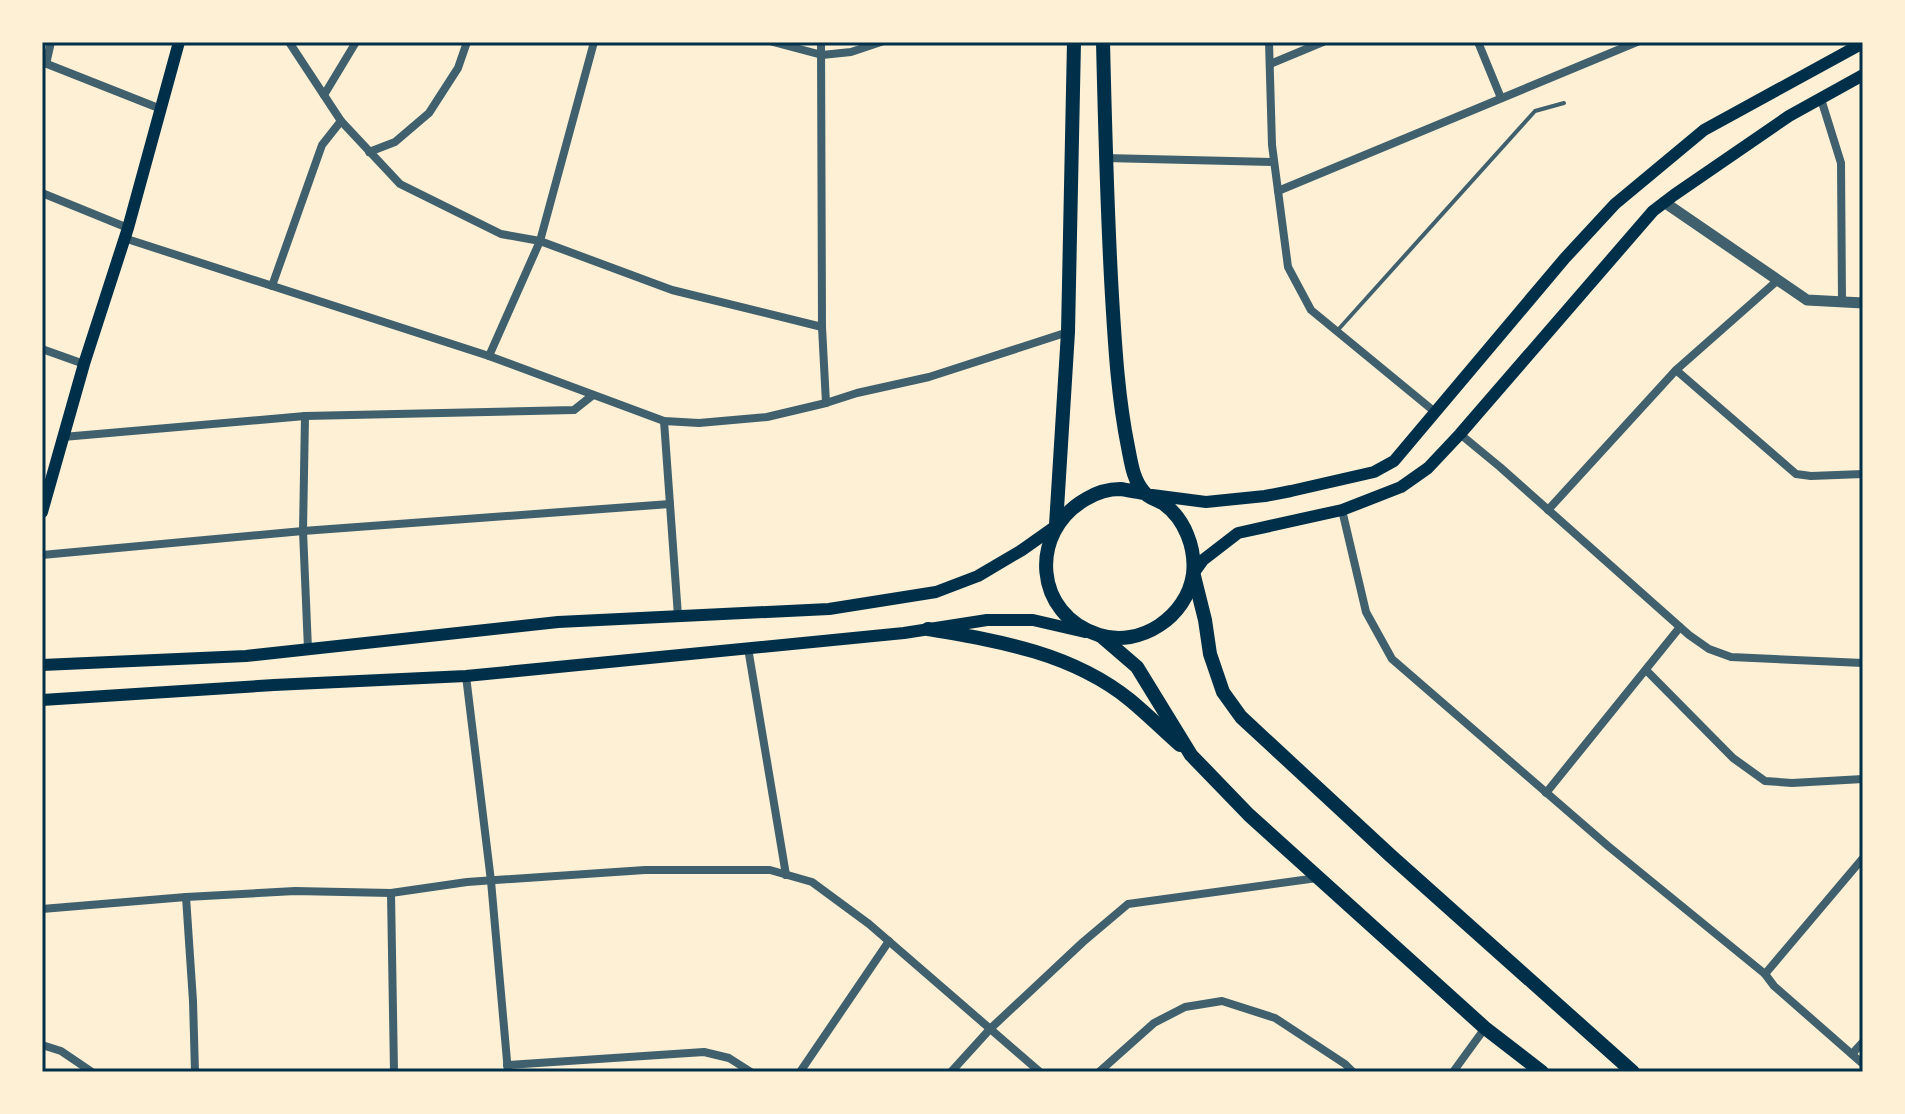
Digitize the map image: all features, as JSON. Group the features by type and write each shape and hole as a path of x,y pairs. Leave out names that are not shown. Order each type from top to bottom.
{"main road":[{"path":"42,512 84,364 126,233 179,42"},
{"path":"1074,42 1068,332 1056,526 1047,547 1045,570 1051,592 1062,611 1079,626 1100,635 1137,667 1191,755"},
{"path":"42,665 246,656 558,622 829,609 936,592 978,576 1056,526 1072,507 1094,494 1119,489 1206,502 1291,491 1374,472 1394,461 1565,258 1615,204 1704,130 1863,43"},
{"path":"1104,46 1105,158 1115,338 1124,428 1133,474 1144,493 1167,506 1183,525 1192,549 1193,574 1210,654 1223,692 1241,717 1633,1072"},
{"path":"42,700 466,676 928,629 987,620 1033,620 1125,638 1149,632 1170,618 1185,598 1193,574 1203,560 1238,533 1342,510 1401,487 1428,468 1653,211 1789,116 1863,75"},
{"path":"928,629 1032,649 1081,669 1128,698 1191,755 1249,815 1485,1028 1542,1072"}],"street":[{"path":"51,42 44,63 161,109"},
{"path":"289,42 341,121 400,184 501,234 540,241 672,290 822,327"},
{"path":"324,95 356,42"},
{"path":"369,152 395,142 429,113 458,68 467,42"},
{"path":"489,356 540,241 594,42"},
{"path":"773,42 822,55 851,52 881,42"},
{"path":"821,42 822,327 826,403"},
{"path":"1269,42 1272,145 1288,267 1311,310 1435,412"},
{"path":"1270,64 1323,42"},
{"path":"1478,42 1501,98"},
{"path":"1278,191 1637,42"},
{"path":"1821,99 1841,163 1842,302"},
{"path":"272,286 322,145 341,121"},
{"path":"1105,158 1274,162"},
{"path":"42,193 126,233 272,286 489,356 664,421 699,423 767,417 929,377 1068,332"},
{"path":"1664,202 1807,300 1863,303"},
{"path":"1548,510 1676,370 1778,280"},
{"path":"42,349 84,364"},
{"path":"1676,370 1796,474 1863,474"},
{"path":"63,437 305,416 574,410 593,395"},
{"path":"305,416 303,531 308,649"},
{"path":"664,421 678,616"},
{"path":"1460,434 1709,649 1731,657 1863,663"},
{"path":"42,555 303,531 670,504"},
{"path":"1342,510 1366,612 1392,659 1608,846 1765,974 1774,986 1863,1064"},
{"path":"1546,793 1680,627"},
{"path":"748,648 786,875"},
{"path":"1646,670 1733,758 1765,781 1792,783 1863,779"},
{"path":"466,676 491,881 507,1068 704,1052 729,1058 751,1072"},
{"path":"1765,974 1863,858"},
{"path":"42,909 295,891 391,893 491,881 645,870 770,870 812,882 869,924 1040,1072"},
{"path":"951,1072 990,1029 1128,904 1319,877"},
{"path":"391,893 394,1072"},
{"path":"186,897 195,1072"},
{"path":"800,1072 889,941"},
{"path":"1099,1072 1154,1023 1185,1007 1222,1001 1275,1018 1353,1072"},
{"path":"1453,1072 1485,1028"},
{"path":"1852,1054 1863,1042"},
{"path":"42,1045 61,1051 92,1072"}],"lane":[{"path":"1337,331 1535,111 1564,103"}]}
